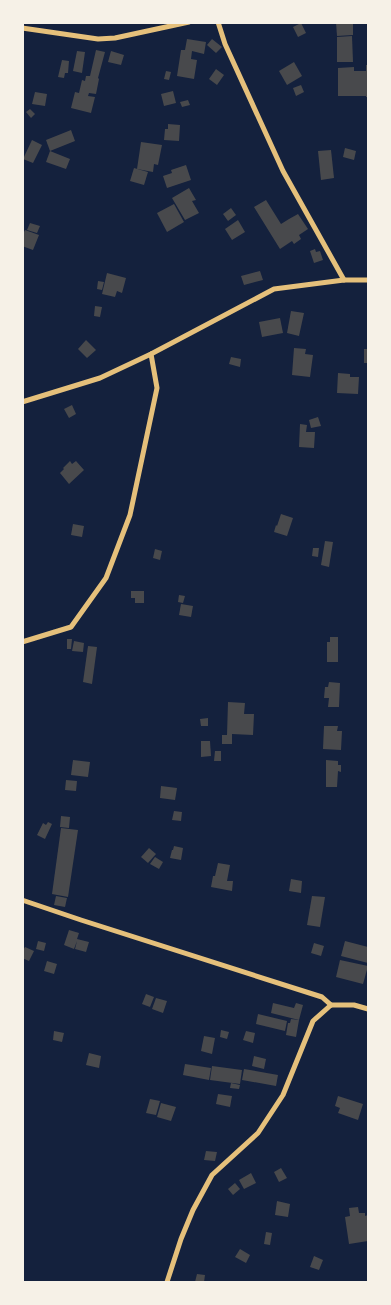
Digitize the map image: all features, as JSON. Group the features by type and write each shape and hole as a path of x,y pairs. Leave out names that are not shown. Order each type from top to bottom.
{"street":[{"path":"22,28 98,39 115,38 189,22"},
{"path":"218,22 225,44 283,171 344,280"},
{"path":"22,402 100,378 151,354 274,289 344,280 368,280"},
{"path":"22,642 71,627 106,578 130,515 157,388 151,354"},
{"path":"22,900 322,997 331,1005 354,1005 368,1009"},
{"path":"167,1282 193,1210 212,1175 258,1133 283,1096 313,1021 331,1005"}],"building":[{"path":"336,22 353,22 353,35 337,36"},
{"path":"301,23 306,33 298,37 293,27"},
{"path":"352,36 353,62 337,62 337,37"},
{"path":"187,39 206,42 204,54 192,51 191,59 197,60 194,79 177,76 181,50 185,50"},
{"path":"212,39 222,47 216,53 207,45"},
{"path":"96,50 105,52 96,94 89,93 88,96 95,97 91,113 71,108 75,92 79,93 82,80 85,81 86,76 90,76"},
{"path":"77,51 85,52 82,73 73,71"},
{"path":"111,51 124,55 121,65 108,62"},
{"path":"62,60 69,61 68,73 65,73 64,78 58,77"},
{"path":"294,62 302,76 287,85 279,71"},
{"path":"366,65 368,65 368,97 338,96 338,68 354,67 354,71 366,71"},
{"path":"216,69 224,75 217,85 209,79"},
{"path":"166,71 171,72 169,80 164,79"},
{"path":"301,85 304,92 296,96 293,88"},
{"path":"173,91 176,103 164,106 161,94"},
{"path":"35,92 47,94 45,106 32,104"},
{"path":"188,100 190,105 182,107 180,102"},
{"path":"30,109 35,114 31,118 26,112"},
{"path":"168,124 180,125 179,141 164,140 165,129 168,129"},
{"path":"71,130 75,141 50,151 46,140"},
{"path":"32,140 42,145 33,163 23,159"},
{"path":"141,142 162,145 158,165 154,164 153,172 137,169"},
{"path":"345,148 356,151 354,160 343,157"},
{"path":"331,150 334,178 321,180 318,151"},
{"path":"50,151 70,159 66,169 46,162"},
{"path":"186,165 191,180 167,188 163,176 172,173 171,170"},
{"path":"134,168 148,172 144,185 130,181"},
{"path":"189,188 196,200 192,201 199,213 185,220 172,198"},
{"path":"266,200 281,224 298,214 308,229 299,235 301,239 294,244 292,241 280,249 254,207"},
{"path":"174,204 184,222 167,232 157,213"},
{"path":"231,208 236,215 228,221 223,214"},
{"path":"238,220 245,232 232,240 225,229"},
{"path":"30,223 40,226 37,233 27,230"},
{"path":"25,230 39,235 33,250 22,246 22,236"},
{"path":"315,249 316,252 320,251 323,260 314,263 310,251"},
{"path":"260,271 263,280 244,285 241,276"},
{"path":"107,273 126,278 122,293 117,291 115,297 102,294"},
{"path":"98,281 104,282 102,290 97,289"},
{"path":"95,306 102,307 100,317 94,316"},
{"path":"291,311 304,313 299,336 287,333"},
{"path":"280,318 283,333 262,337 259,322"},
{"path":"86,340 96,350 87,358 78,349"},
{"path":"294,348 306,349 305,354 313,355 310,377 292,375"},
{"path":"364,349 368,349 368,363 364,363"},
{"path":"231,357 241,359 240,367 229,364"},
{"path":"338,373 350,374 350,377 359,377 358,394 337,393"},
{"path":"72,405 76,414 69,418 64,409"},
{"path":"318,417 321,426 311,428 309,420"},
{"path":"300,424 307,425 306,432 315,432 314,448 299,447"},
{"path":"70,461 72,464 76,461 84,470 69,484 60,473"},
{"path":"281,514 293,518 287,536 274,532"},
{"path":"73,524 84,526 82,537 71,535"},
{"path":"325,541 333,542 329,567 321,565"},
{"path":"313,548 319,548 318,557 312,556"},
{"path":"155,549 162,551 160,560 153,558"},
{"path":"131,591 144,591 144,603 135,603 135,598 131,598"},
{"path":"179,595 185,596 183,603 178,602"},
{"path":"181,604 193,606 191,617 179,615"},
{"path":"330,637 338,637 338,662 327,662 327,642 330,642"},
{"path":"67,639 72,639 71,649 67,649"},
{"path":"74,641 84,643 83,652 72,651"},
{"path":"88,646 97,647 92,684 83,682"},
{"path":"329,682 340,683 339,707 328,707 329,698 324,698 325,687 328,687"},
{"path":"228,702 245,703 244,714 254,714 253,735 232,734 232,744 222,744 222,735 227,735"},
{"path":"208,718 208,726 201,726 200,719"},
{"path":"324,726 338,726 337,731 342,731 341,750 323,749"},
{"path":"201,741 210,741 211,756 201,757"},
{"path":"215,751 221,751 221,761 214,761"},
{"path":"73,760 90,762 88,777 71,775"},
{"path":"326,760 338,761 338,765 341,765 341,772 338,771 337,787 326,787"},
{"path":"66,780 77,781 76,791 65,790"},
{"path":"161,786 177,788 175,800 160,798"},
{"path":"174,811 182,812 181,821 172,820"},
{"path":"61,816 70,817 69,828 60,827"},
{"path":"48,822 52,824 45,839 37,835 43,823 46,825"},
{"path":"61,828 78,830 68,897 52,894"},
{"path":"174,846 183,848 181,860 170,858"},
{"path":"149,848 156,854 148,863 141,857"},
{"path":"155,857 163,862 159,869 150,864"},
{"path":"218,863 230,865 227,881 233,881 232,891 211,887"},
{"path":"291,879 302,881 301,893 289,891"},
{"path":"56,896 67,898 65,907 54,905"},
{"path":"312,896 325,897 320,927 307,925"},
{"path":"69,930 79,933 77,939 89,942 86,952 75,949 77,941 74,949 64,945"},
{"path":"38,941 46,943 44,951 36,949"},
{"path":"345,941 368,947 368,963 341,956"},
{"path":"314,943 324,946 321,956 311,953"},
{"path":"25,947 34,951 29,961 22,958 22,952"},
{"path":"340,960 368,966 363,984 336,977"},
{"path":"47,961 57,964 54,974 44,971"},
{"path":"146,994 154,997 150,1007 142,1004"},
{"path":"156,998 167,1001 163,1013 152,1009"},
{"path":"273,1003 294,1008 296,1003 303,1005 299,1020 271,1013"},
{"path":"258,1014 287,1021 285,1031 256,1024"},
{"path":"291,1019 299,1020 296,1037 286,1035 288,1023 290,1023"},
{"path":"221,1030 229,1032 227,1039 220,1037"},
{"path":"54,1031 64,1033 62,1042 53,1040"},
{"path":"246,1031 255,1033 253,1043 243,1040"},
{"path":"204,1036 215,1038 212,1054 201,1051"},
{"path":"89,1053 101,1056 99,1068 86,1065"},
{"path":"254,1056 266,1059 264,1069 252,1066"},
{"path":"185,1064 211,1068 209,1080 183,1075"},
{"path":"212,1066 242,1070 240,1084 210,1080"},
{"path":"244,1069 278,1075 276,1086 242,1080"},
{"path":"231,1083 240,1085 239,1089 230,1088"},
{"path":"218,1094 232,1096 230,1107 216,1104"},
{"path":"338,1096 363,1104 358,1120 338,1113 340,1108 335,1106"},
{"path":"150,1099 160,1101 156,1115 146,1113"},
{"path":"161,1103 176,1107 171,1121 157,1117"},
{"path":"206,1151 217,1152 215,1161 204,1160"},
{"path":"281,1168 287,1178 279,1182 274,1172"},
{"path":"251,1173 256,1183 244,1189 239,1180"},
{"path":"235,1183 240,1189 233,1195 228,1189"},
{"path":"277,1201 290,1204 288,1217 275,1215"},
{"path":"358,1207 359,1213 365,1213 365,1216 368,1215 368,1241 349,1244 345,1217 350,1216 349,1208"},
{"path":"266,1232 272,1233 270,1245 264,1244"},
{"path":"240,1249 250,1255 246,1263 235,1257"},
{"path":"314,1256 323,1260 319,1270 310,1267"},
{"path":"197,1274 205,1275 204,1282 195,1282"}]}
